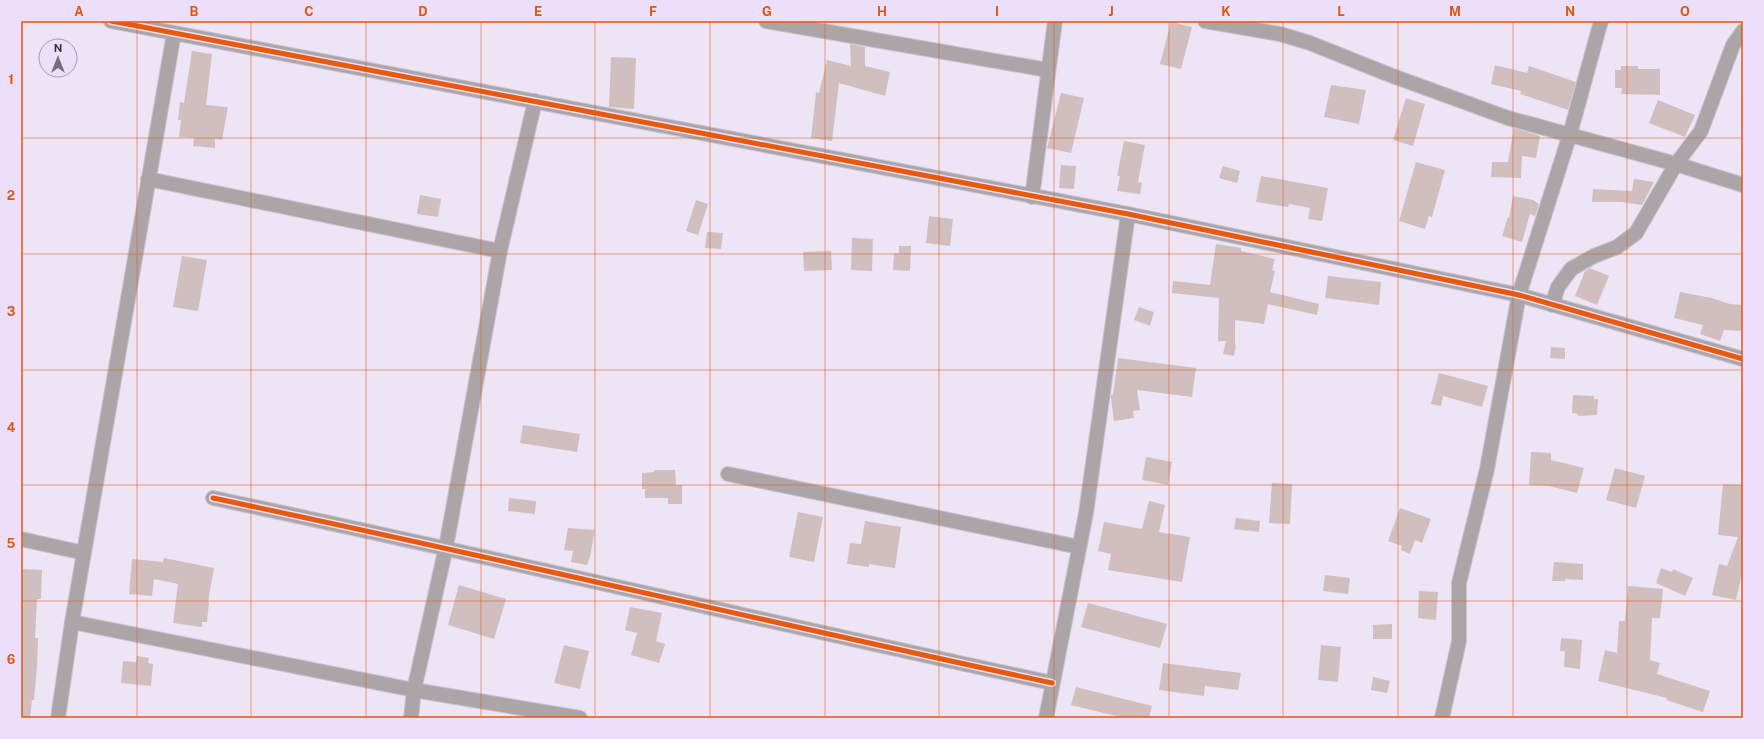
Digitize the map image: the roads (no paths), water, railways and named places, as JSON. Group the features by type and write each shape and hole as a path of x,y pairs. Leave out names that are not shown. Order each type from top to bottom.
{"street":[{"path":"111,21 170,29 1032,197 1128,214 1519,295 1743,359"},
{"path":"766,21 1048,70"},
{"path":"1032,197 1055,21"},
{"path":"1205,21 1280,34 1310,43 1390,75 1508,118 1676,164 1743,185"},
{"path":"1442,718 1460,641 1460,583 1487,468 1519,295 1570,134 1601,21"},
{"path":"58,718 72,622 148,179 170,29"},
{"path":"1552,305 1558,287 1571,269 1594,256 1617,247 1636,233 1676,164 1701,131 1733,45 1743,32"},
{"path":"411,718 414,690 446,547 500,250 535,101"},
{"path":"148,179 500,250"},
{"path":"1046,718 1086,513 1128,214"},
{"path":"728,474 1079,548"},
{"path":"213,498 446,547 849,639 1052,683"},
{"path":"21,539 84,553"},
{"path":"72,622 414,690 580,718"}]}
